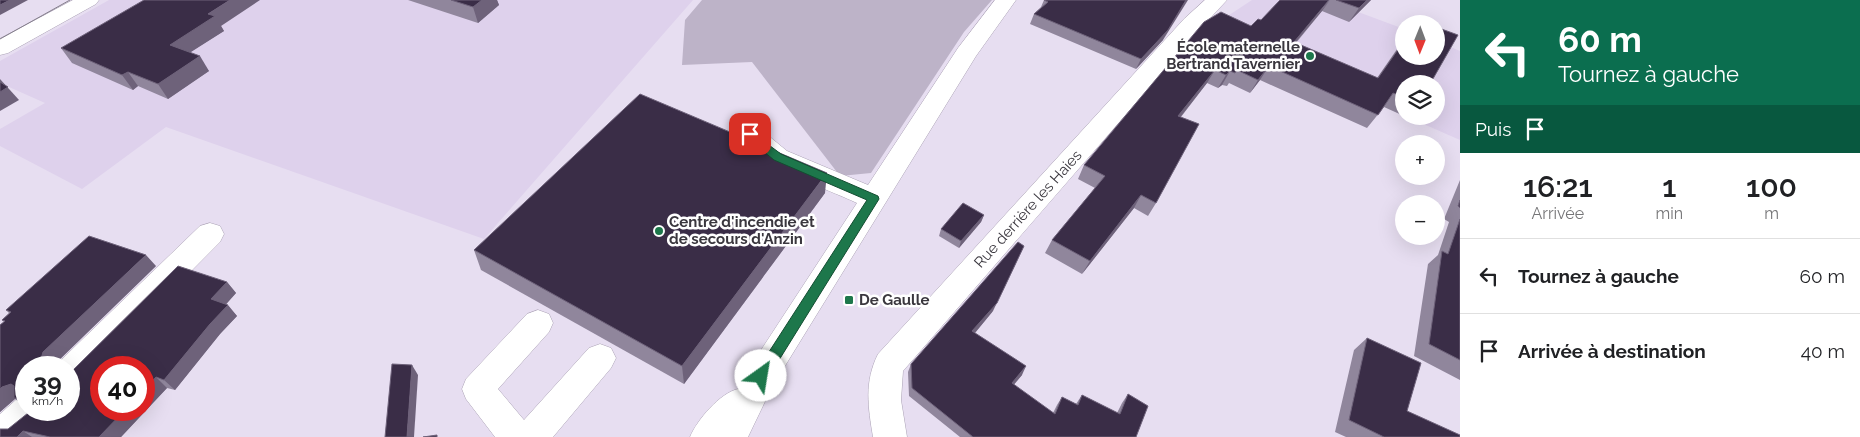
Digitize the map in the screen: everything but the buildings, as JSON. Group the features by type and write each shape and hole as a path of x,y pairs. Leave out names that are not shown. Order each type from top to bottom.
{"street":[{"path":"0,31 55,0"},
{"path":"0,48 89,0"},
{"path":"731,437 761,376 966,53 1006,0"},
{"name":"Rue derrière les Haies","path":"890,437 884,394 884,381 889,364 1192,24 1217,0"},
{"path":"750,134 778,157 874,199"},
{"path":"80,362 210,234"},
{"path":"516,437 478,390 538,323"},
{"path":"531,437 600,358"},
{"path":"707,437 761,376"},
{"path":"0,436 17,421"}],"shaded area":[{"path":"109,0 693,0 484,239 166,127 82,189 0,146 0,129 45,103 0,83 0,61"},
{"path":"702,0 992,0 964,32 871,173 840,176 752,62 682,65 685,20"},
{"path":"1252,0 1326,0 1395,26 1395,65 1445,65 1445,45 1460,51 1460,140 1426,125 1445,125 1445,75 1395,75 1395,112 1214,25"}],"tram line":[{"path":"0,39 70,0"}],"place":[{"name":"École maternelle Bertrand Tavernier","path":"1310,56"},
{"name":"Centre d'incendie et de secours d'Anzin","path":"659,231"},
{"name":"De Gaulle","path":"849,300"}],"route":[{"path":"750,134 778,157 874,199 761,376"}]}
